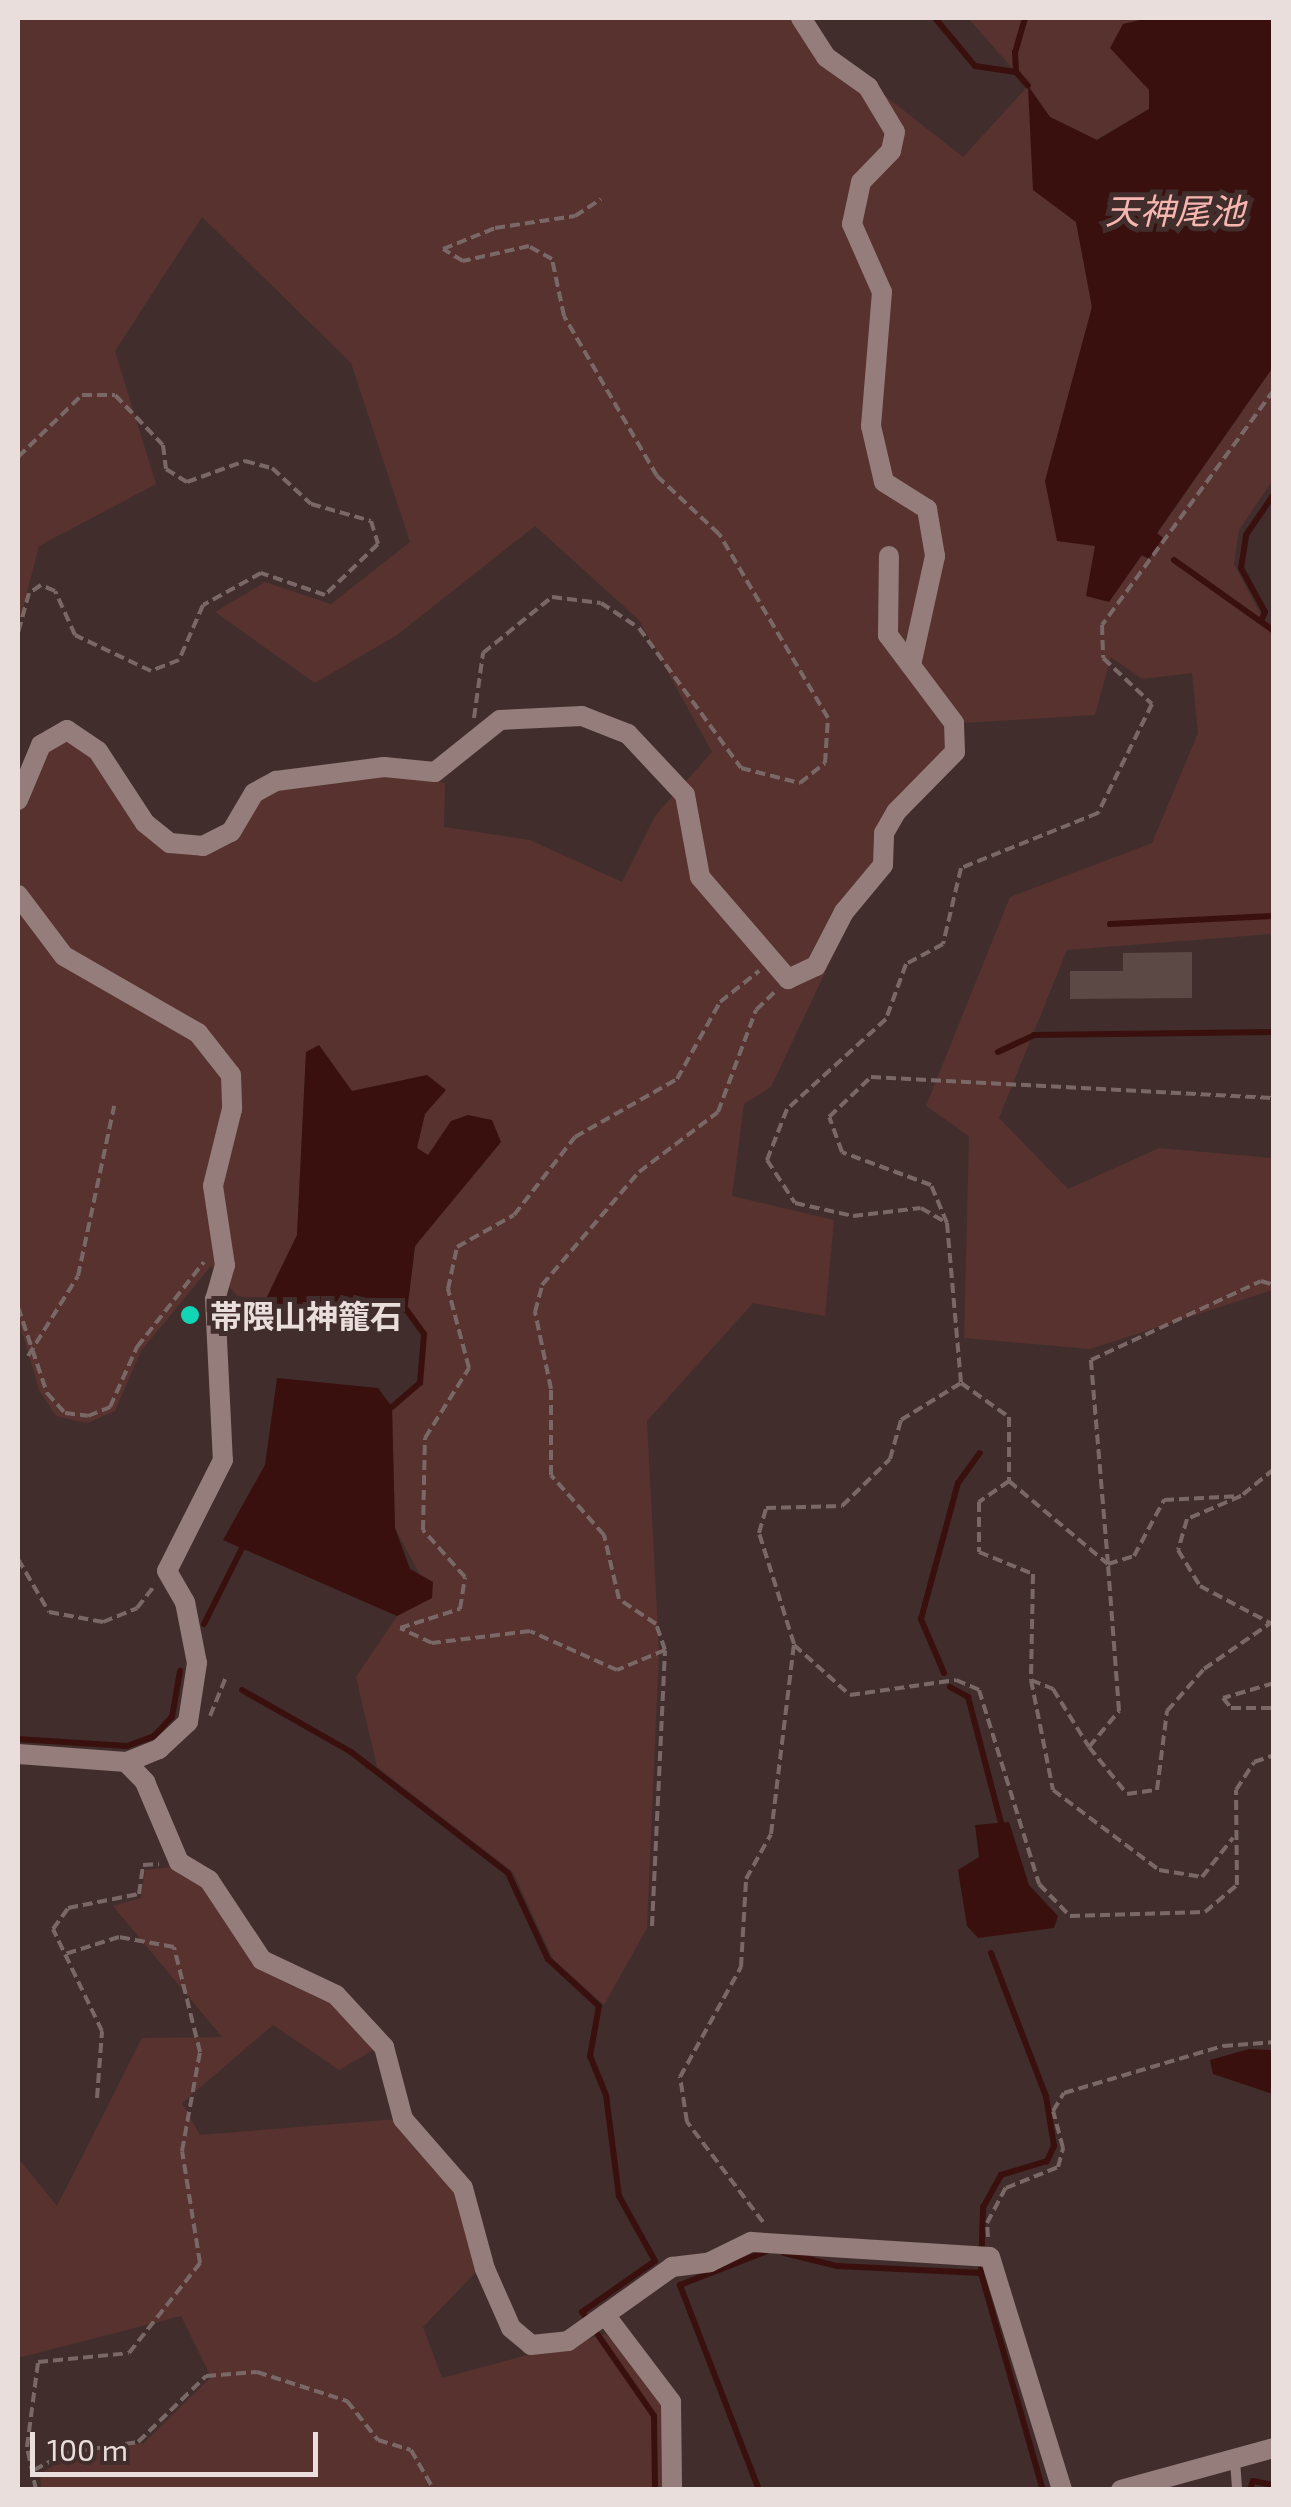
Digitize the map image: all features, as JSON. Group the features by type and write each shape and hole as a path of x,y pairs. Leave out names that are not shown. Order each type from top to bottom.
{"street":[{"path":"801,18 826,58 868,87 895,132 891,151 861,182 852,224 882,292 870,426 884,482 926,509 934,556 911,665"},
{"path":"18,800 41,745 68,730 98,750 145,823 170,843 203,846 230,832 254,793 276,781 384,766 435,772 470,738 500,720 582,716 628,734 693,809 700,877 788,979 816,966 844,912 883,865 884,832 896,812 955,752 954,722 888,635 889,556"},
{"path":"18,895 64,956 198,1033 231,1075 232,1109 214,1186 225,1265 214,1298 222,1460 167,1571 185,1602 196,1663 188,1722 159,1750 126,1762 18,1754"},
{"path":"126,1762 144,1782 178,1862 209,1880 262,1960 336,1994 384,2047 402,2119 464,2188 511,2328 532,2345 568,2342 672,2267 776,2238 839,2252 982,2257 1062,2490"},
{"path":"606,2316 671,2402 672,2490"},
{"path":"1122,2490 1274,2448"}],"lane":[{"path":"1234,2458 1237,2490"}],"path":[{"path":"470,738 484,652 552,597 601,602 638,628 741,768 800,782 825,763 828,718 719,534 657,476 564,316 552,259 529,246 463,261 443,249 495,228 575,216 601,199"},
{"path":"947,1222 921,1208 853,1216 795,1203 767,1160 787,1109 886,1019 906,964 943,944 960,868 1098,814 1152,704 1104,658 1102,625 1274,390"},
{"path":"18,457 82,395 116,395 163,445 166,470 187,482 245,461 272,468 311,504 371,521 378,544 326,595 260,572 203,606 178,660 151,671 75,636 55,591 41,585 29,593 18,633"},
{"path":"664,1650 617,1670 530,1631 432,1643 400,1628 460,1609 465,1576 423,1530 425,1438 469,1368 448,1289 457,1248 514,1214 575,1138 677,1079 720,1002 772,960"},
{"path":"652,1926 664,1650 656,1624 618,1600 604,1535 551,1475 551,1389 535,1312 542,1285 638,1172 718,1112 756,1010 788,979"},
{"path":"961,1384 947,1222 931,1185 842,1152 829,1117 870,1078 1274,1098"},
{"path":"28,1356 78,1276 114,1106"},
{"path":"18,1306 28,1356 65,1413 88,1416 110,1407 137,1347 221,1240"},
{"path":"1089,1746 1119,1711 1090,1360 1261,1281 1274,1285"},
{"path":"961,1384 1009,1417 1009,1481"},
{"path":"776,2238 687,2122 680,2077 741,1967 746,1879 772,1834 794,1644 760,1533 766,1508 842,1506 890,1459 901,1420 961,1384"},
{"path":"1031,1680 1053,1689 1089,1746 1127,1794 1157,1790 1166,1711 1204,1670 1272,1624 1200,1586 1178,1550 1187,1520 1241,1496 1274,1469"},
{"path":"1009,1481 1108,1564"},
{"path":"1009,1481 978,1502 978,1552 1033,1574 1031,1680 1053,1790 1159,1870 1202,1877 1233,1838"},
{"path":"1108,1564 1134,1556 1164,1500 1241,1496"},
{"path":"18,1559 50,1612 102,1622 137,1608 167,1571"},
{"path":"794,1644 850,1695 956,1680 978,1690 1039,1884 1070,1916 1205,1912 1237,1885 1233,1838 1236,1790 1254,1762 1274,1755"},
{"path":"1274,1683 1224,1698 1232,1708 1274,1708"},
{"path":"98,2098 102,2031 53,1929 68,1908 139,1894 143,1865 178,1862"},
{"path":"36,2490 27,2447 38,2362 128,2353 200,2263 182,2151 200,2052 174,1947 119,1937 65,1954"},
{"path":"982,2257 986,2223 1006,2188 1058,2167 1063,2148 1053,2111 1064,2093 1224,2046 1274,2042"},
{"path":"34,2470 66,2453 138,2442 206,2376 257,2372 347,2401 378,2440 411,2450 434,2490"}],"shaded area":[{"path":"18,18 811,18 833,55 963,157 1028,86 968,18 1149,18 1123,24 1149,90 1149,109 1096,140 1050,117 1030,88 1033,189 1076,222 1092,307 1045,481 1095,546 1149,558 1163,538 1157,534 1273,367 1273,480 1239,530 1234,564 1273,638 1273,934 1067,950 999,1118 1068,1189 1159,1148 1273,1158 1273,1290 1090,1349 964,1338 969,1136 926,1106 1010,897 1152,843 1198,733 1192,673 1142,679 1111,657 1095,715 962,723 962,752 891,833 771,1087 744,1104 732,1196 834,1220 825,1316 753,1303 647,1421 659,1651 647,1928 604,2005 553,1959 513,1872 377,1767 356,1677 397,1616 432,1598 395,1528 392,1407 420,1383 424,1334 407,1311 415,1247 441,1206 483,1165 445,1138 428,1156 417,1148 427,1075 352,1091 306,1052 297,1235 264,1303 247,1307 211,1266 141,1351 115,1411 87,1423 56,1416 39,1390 18,1318 18,785 66,724 147,817 170,836 200,839 226,826 275,775 390,757 445,784 444,827 530,840 622,882 655,816 712,752 639,620 535,526 397,635 315,683 215,612 265,582 331,604 410,542 351,363 202,217 115,351 156,484 39,546 18,628"},
{"path":"181,1866 205,1885 257,1960 331,1995 378,2047 339,2070 273,2025 182,2103 200,2135 397,2119 458,2188 479,2269 423,2327 442,2378 606,2334 666,2403 667,2489 41,2489 40,2474 71,2455 144,2443 211,2377 181,2316 18,2358 18,2158 57,2206 142,2038 222,2037 113,1906 141,1898 145,1870"}],"water":[{"name":"天神尾池","path":"1149,18 1273,18 1273,367 1157,533 1163,538 1149,559 1142,555 1109,602 1086,596 1095,546 1057,541 1045,481 1092,307 1076,222 1033,190 1028,86 1050,117 1097,140 1149,109 1149,90 1110,48 1123,24"},
{"path":"319,1045 352,1091 427,1075 446,1090 425,1114 417,1148 428,1155 451,1121 468,1115 492,1120 501,1142 415,1246 407,1311 374,1328 297,1318 264,1303 297,1235 306,1052"},
{"path":"277,1378 378,1388 392,1407 395,1528 410,1569 433,1582 432,1598 397,1616 223,1540 265,1465"},
{"path":"1009,1822 1029,1885 1058,1916 1054,1928 978,1938 967,1926 958,1870 979,1857 975,1825"},
{"path":"1249,2049 1273,2050 1273,2094 1213,2074 1210,2060"}],"building":[{"path":"1192,952 1192,998 1070,999 1070,971 1123,971 1123,953"}],"waterway":[{"path":"935,18 975,66 1016,72"},
{"path":"1025,18 1015,52 1016,72 1028,86"},
{"path":"1261,621 1265,612 1241,568 1246,535 1274,494"},
{"path":"1174,560 1274,631"},
{"path":"1110,924 1274,916"},
{"path":"998,1052 1034,1035 1274,1032"},
{"path":"392,1407 420,1383 424,1334 407,1311"},
{"path":"944,1673 921,1619 958,1483 980,1453"},
{"path":"204,1624 242,1548"},
{"path":"18,1739 127,1746 154,1736 172,1717 180,1671"},
{"path":"950,1687 968,1697 1001,1823"},
{"path":"242,1690 351,1752 508,1873 548,1959 599,2006 590,2056 606,2095 619,2196 655,2261 582,2312 588,2320"},
{"path":"991,1953 1046,2096 1054,2146 1047,2161 1001,2175 983,2207 981,2273 1043,2490"},
{"path":"759,2490 680,2285 767,2251"},
{"path":"784,2253 837,2266 981,2273"},
{"path":"598,2335 654,2416 655,2490"},
{"path":"1250,2490 1253,2481 1274,2485"}],"place":[{"name":"帯隈山神籠石","path":"190,1315"}]}
